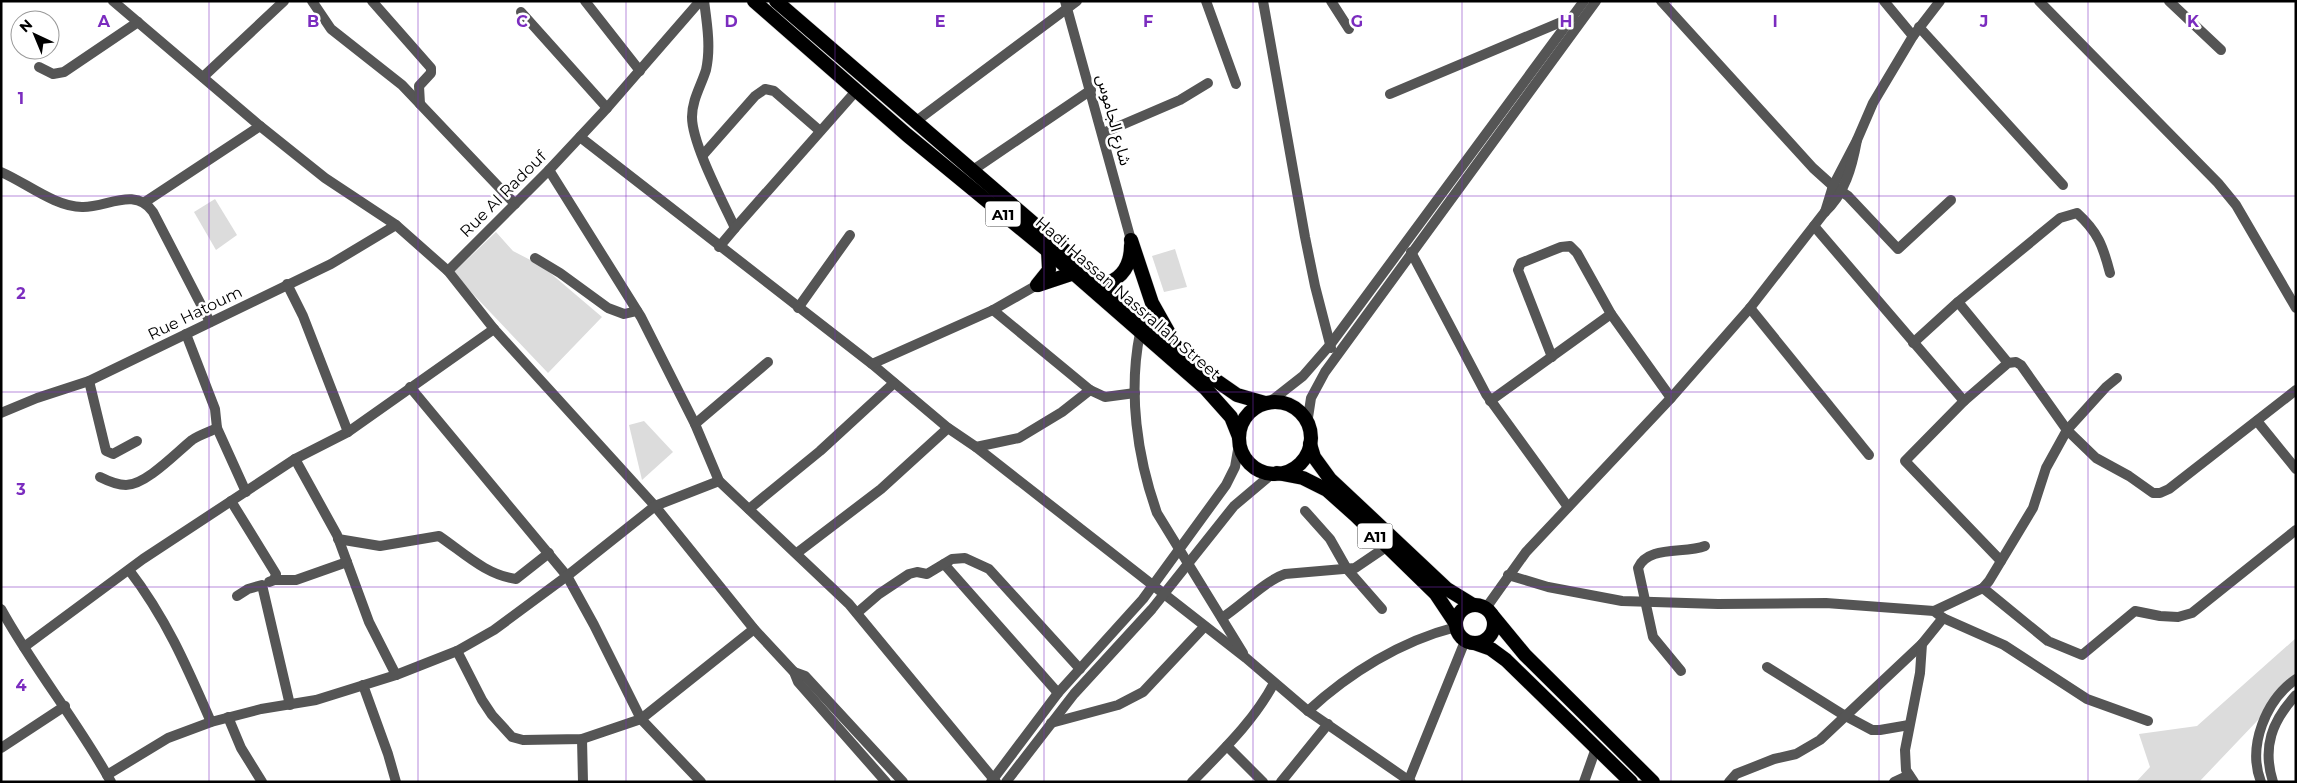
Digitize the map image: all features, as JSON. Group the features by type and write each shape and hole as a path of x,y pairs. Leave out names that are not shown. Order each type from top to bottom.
{"highway":[{"name":"Hadi Hassan Nassrallah Street","path":"754,1 856,91 1074,273 1218,400 1230,417 1239,440"},
{"name":"Hadi Hassan Nassrallah Street","path":"776,1 1180,350 1237,395 1268,402"},
{"path":"1104,284 1116,279 1125,270 1131,255 1131,240"},
{"path":"1131,240 1152,303 1180,350"},
{"path":"1037,285 1048,270 1048,251"},
{"path":"1037,285 1074,273"},
{"path":"1239,440 1241,426 1246,416 1255,408 1268,402"},
{"name":"A11","path":"1268,402 1283,402 1294,407 1303,415 1310,432 1310,444 1314,457 1330,479 1447,589 1484,609 1525,655 1653,782"},
{"name":"A11","path":"1239,440 1243,455 1251,465 1261,471 1303,478 1322,486 1356,515 1386,547 1436,594 1456,625 1459,635 1469,642"},
{"path":"1275,474 1290,470 1301,462 1310,444"},
{"path":"1456,625 1462,610 1484,609 1494,625 1491,634 1484,641 1469,642"},
{"path":"1469,642 1491,650 1506,660 1631,782"}],"street":[{"path":"113,1 260,126 325,178 396,225 448,271 494,329 655,506 754,629 794,672 798,682 886,782"},
{"path":"203,77 284,1"},
{"path":"312,1 331,28 402,85 514,204"},
{"path":"372,1 431,68 430,73 419,86 420,104"},
{"path":"585,1 640,71"},
{"path":"702,1 707,24 708,55 706,70 695,98 692,120 703,155 734,228"},
{"name":"Rue Al Radouf","path":"448,271 549,170 702,1"},
{"path":"915,122 1066,5 1077,1"},
{"path":"1206,1 1236,84"},
{"path":"1263,1 1305,237 1330,345 1336,358"},
{"path":"1331,1 1349,29"},
{"path":"1268,402 1303,376 1330,345 1584,1"},
{"path":"1307,424 1309,405 1314,390 1411,252 1596,1"},
{"path":"1661,1 1813,168 1837,188 1898,249 1951,200"},
{"path":"1884,1 1913,36"},
{"path":"1484,609 1526,552 1671,398 1750,308 1824,213 1837,188 1873,103 1913,36 1940,1"},
{"path":"2040,1 2230,198 2296,308"},
{"path":"2169,1 2221,50"},
{"name":"شارع الجاموس","path":"1066,5 1103,133 1131,240"},
{"path":"521,12 607,108"},
{"path":"1390,94 1573,16"},
{"path":"40,67 53,74 64,72 138,22"},
{"path":"1920,27 2063,185"},
{"path":"1103,133 1180,100 1208,83"},
{"path":"703,155 756,96 765,89 774,91 820,132"},
{"path":"973,170 1091,90"},
{"path":"719,247 856,91"},
{"path":"144,202 260,126"},
{"path":"580,137 719,247 872,364 948,428 976,447 1246,658 1308,712 1409,781 1469,642"},
{"path":"549,170 637,311 695,424 719,481 797,553 857,613 993,780 1058,693 1130,614 1153,585 1178,548 1226,485 1235,467 1239,440"},
{"path":"1,172 54,199 75,206 90,207 126,199 144,202 153,212 210,322"},
{"path":"1913,344 1958,302 2060,218 2077,213 2090,225 2103,245 2110,273"},
{"name":"Rue Hatoum","path":"1,413 37,398 89,381 331,264 396,225"},
{"path":"1814,226 1913,344 1964,401"},
{"path":"798,308 850,235"},
{"path":"1552,357 1518,270 1521,263 1561,247 1570,246 1577,253 1612,314 1671,398"},
{"path":"1411,252 1470,368 1490,401 1568,508"},
{"path":"535,258 560,273 608,308 624,314 637,311"},
{"path":"287,284 303,316 348,432"},
{"path":"872,364 993,310 1037,285"},
{"path":"1958,302 2008,363"},
{"path":"1750,308 1869,456"},
{"path":"993,310 1090,390 1105,397 1134,393"},
{"path":"1490,401 1612,314"},
{"path":"24,647 130,570 231,501 296,459 348,432 494,329"},
{"path":"1140,333 1134,393 1139,438 1151,496 1157,513 1246,658"},
{"path":"186,334 215,409 217,428 246,492"},
{"path":"695,424 768,362"},
{"path":"2001,562 1905,461 1964,401 2008,363 2016,362 2021,365 2066,430 2096,458 2153,492 2160,493 2197,469 2296,390"},
{"path":"1508,575 1548,587 1602,598 1646,602 1718,604 1826,603 1934,611 1983,588 2033,508 2046,468 2066,430 2106,387 2117,378"},
{"path":"89,381 106,451 113,454 137,441"},
{"path":"749,509 820,451 894,383"},
{"path":"410,387 550,553 567,576 641,719 701,782"},
{"path":"976,447 1019,438 1062,412 1090,390"},
{"path":"2257,421 2296,469"},
{"path":"100,478 127,486 163,467 194,439 217,428"},
{"path":"797,553 881,489 948,428"},
{"path":"296,459 338,539 369,622 396,676"},
{"path":"1006,782 1051,722 1084,683 1141,622 1234,506 1275,474"},
{"path":"1,609 4,622 65,706 109,778 168,738 211,722 290,705 396,676 457,651 494,630 567,576 655,506 719,481"},
{"path":"231,501 276,574 274,580"},
{"path":"1305,511 1330,539 1347,569 1382,609"},
{"path":"1983,588 2048,641 2082,655 2116,625 2136,611 2160,616 2178,617 2192,613 2296,530"},
{"path":"338,539 380,546 439,536 475,562 496,574 516,579 550,553"},
{"path":"1681,671 1653,637 1638,568 1642,560 1662,552 1690,551 1705,546"},
{"path":"1222,618 1276,578 1285,574 1355,568 1386,547"},
{"path":"857,613 879,594 909,574 917,572 927,574 952,559 965,558 989,569 1080,668"},
{"path":"236,596 248,589 274,580 296,580 347,562"},
{"path":"944,564 1058,693"},
{"path":"130,570 167,624 211,722"},
{"path":"262,585 290,705"},
{"path":"1934,611 1943,618 2004,645 2087,699 2148,721"},
{"path":"1728,782 1736,774 1774,759 1802,752 1820,740 1922,644 1943,618"},
{"path":"1308,712 1332,688 1359,670 1404,647 1456,625"},
{"path":"1051,722 1118,705 1143,692 1204,627"},
{"path":"457,651 482,700 512,737 523,740 582,739 641,719 754,629"},
{"path":"1894,782 1912,778 1905,757 1908,724 1920,673 1922,644"},
{"path":"1767,667 1846,717 1875,730 1908,724"},
{"path":"794,672 805,676 903,782"},
{"path":"2261,782 2257,756 2261,730 2275,701 2282,691 2296,679"},
{"path":"1192,782 1227,746 1265,700 1274,683"},
{"path":"362,685 388,754 396,782"},
{"path":"2273,782 2267,763 2272,732 2278,716 2296,695"},
{"path":"1,748 65,706"},
{"path":"228,717 241,748 262,782"},
{"path":"1281,782 1328,724"},
{"path":"582,739 583,782"},
{"path":"1227,746 1263,782"},
{"path":"1584,782 1596,748"}],"shaded area":[{"path":"215,199 237,235 216,250 194,212"},
{"path":"496,232 513,251 542,266 602,317 548,373 453,273"},
{"path":"1175,249 1187,287 1164,292 1152,256"},
{"path":"644,421 673,452 642,480 629,425"},
{"path":"2296,638 2296,680 2199,782 2136,782 2150,767 2139,734 2197,726"}]}
